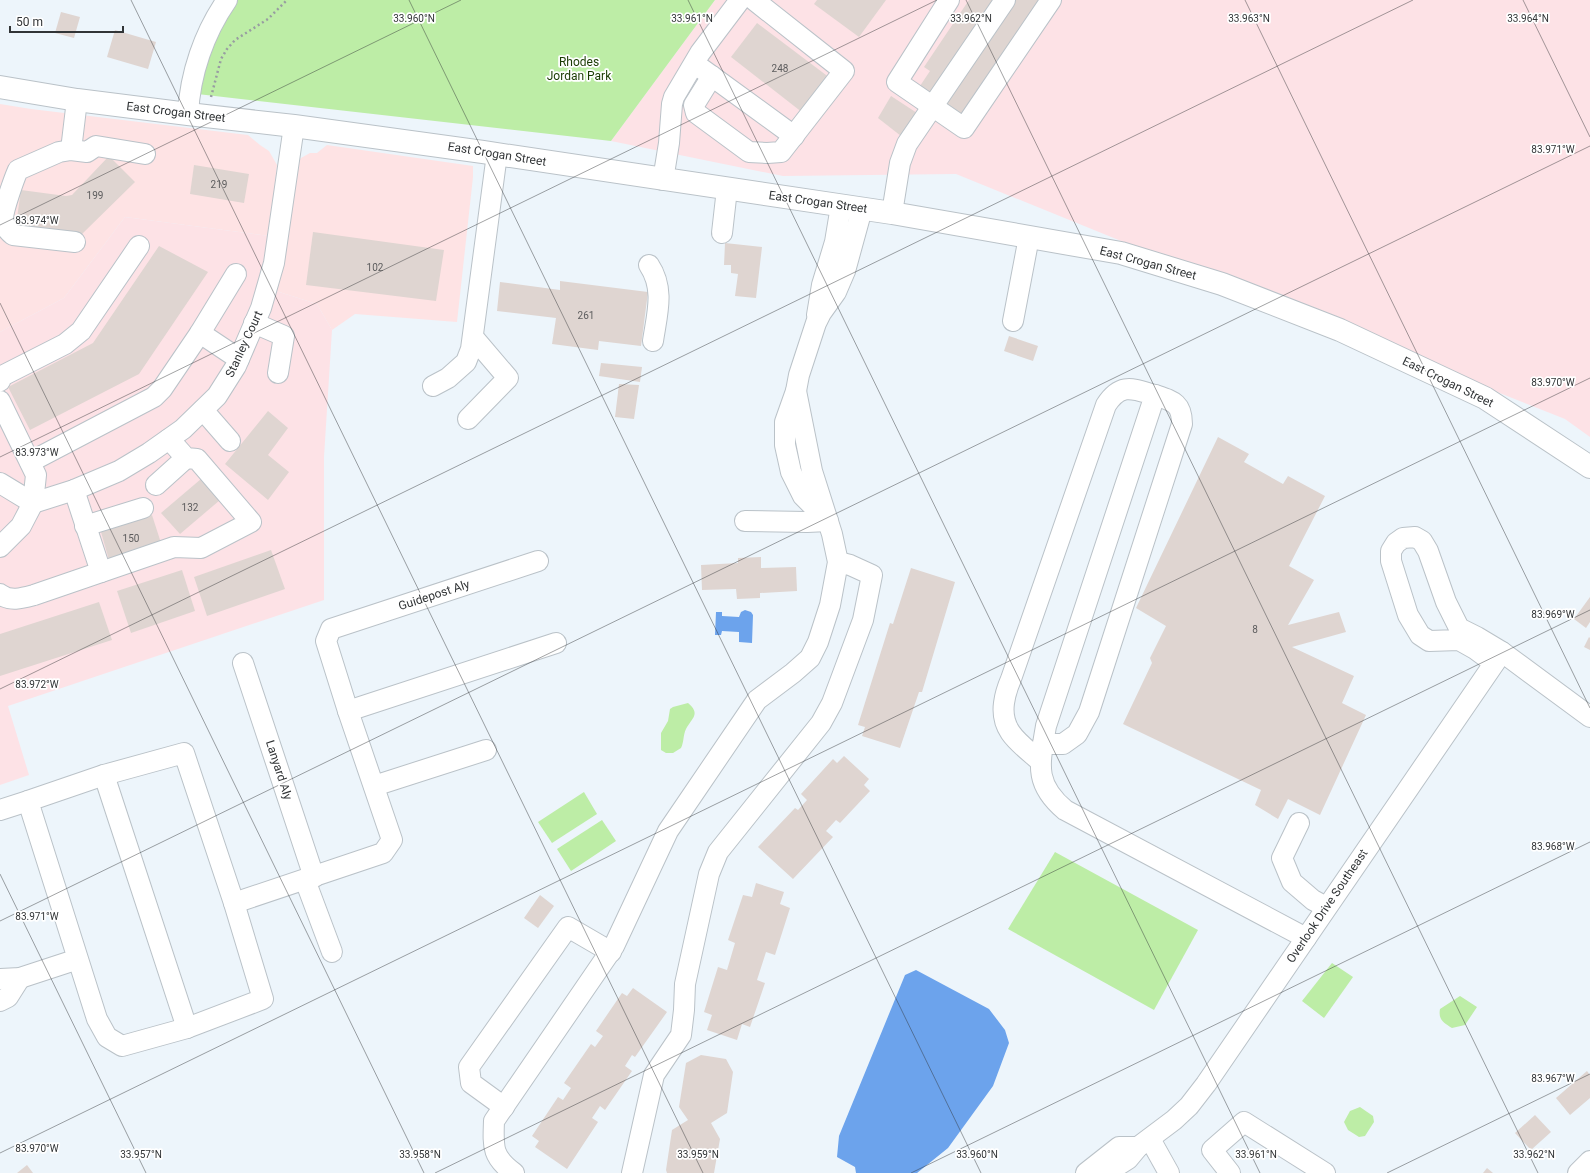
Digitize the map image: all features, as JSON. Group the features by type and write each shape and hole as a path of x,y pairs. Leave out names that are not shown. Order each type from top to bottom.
{"main road":[{"name":"East Crogan Street","path":"0,87 77,100 294,126 497,154 892,213 1121,253 1222,284 1340,330 1484,398 1590,467"}],"street":[{"path":"188,114 189,95 200,52 218,13 227,0"},
{"path":"663,180 669,143 672,104 676,93 700,53 740,0"},
{"path":"712,76 694,105 696,113 749,152 767,153 781,152 844,71 754,0"},
{"path":"949,0 897,82 964,128 1051,0"},
{"path":"892,213 896,182 907,144 1005,0"},
{"path":"694,63 794,136"},
{"path":"72,150 77,100"},
{"name":"Stanley Court","path":"33,503 74,490 119,471 149,453 183,429 217,396 239,359 261,308 274,263 294,126"},
{"path":"75,242 13,235 6,226 3,217 18,170 59,152 72,150 87,152 96,146 145,154"},
{"path":"433,386 448,378 466,362 471,349 497,154"},
{"path":"722,233 727,189"},
{"path":"828,521 803,496 791,472 785,445 785,422 796,391 816,323 822,285 835,242 851,207"},
{"path":"1013,321 1029,237"},
{"path":"0,381 2,376 65,344 80,331 139,246"},
{"path":"649,265 656,275 659,289 658,314 653,341"},
{"path":"30,462 154,397 162,390 200,333 236,274"},
{"path":"254,323 284,336 278,373"},
{"path":"200,333 239,359"},
{"path":"468,419 508,378 473,336"},
{"path":"1124,389 1132,389 1172,400 1179,407 1182,416 1182,424 1089,712 1077,734 1063,744 1041,753 1011,734 1004,721 1004,703 1011,678 1106,404 1112,396 1118,391 1124,389"},
{"path":"514,1173 502,1164 494,1150 494,1121 611,952 668,831 757,700 793,674 810,658 818,642 830,605 838,562 832,534 808,454 796,391"},
{"path":"1155,395 1046,726 1041,753 1040,773 1048,792 1056,803 1065,810 1306,938"},
{"path":"0,401 36,475 33,503 21,526 0,547"},
{"path":"203,410 230,441"},
{"path":"0,594 6,598 20,598 34,595 174,548 201,548 251,522 196,459 186,458 169,439"},
{"path":"789,460 808,454"},
{"path":"156,485 186,458"},
{"path":"0,483 33,503"},
{"path":"74,490 101,572"},
{"path":"85,526 143,508"},
{"path":"745,521 828,521"},
{"path":"1498,657 1475,649 1459,640 1429,641 1420,635 1408,615 1391,560 1391,551 1396,543 1403,538 1415,537 1422,541 1428,551 1446,602 1459,628 1477,636 1498,657 1590,717"},
{"name":"Guidepost Aly","path":"348,711 326,641 331,629 538,561"},
{"path":"632,1173 654,1075 681,1035 685,984 709,874 718,852 821,723 832,703 863,620 872,575 850,565 838,562"},
{"path":"234,903 383,853 392,840 348,711 556,643"},
{"name":"Overlook Drive Southeast","path":"1106,1173 1128,1159 1144,1143 1174,1120 1189,1106 1206,1084 1498,657"},
{"name":"Lanyard Aly","path":"243,663 332,952"},
{"path":"374,786 486,750"},
{"path":"0,810 104,775 184,753 234,903 263,999 187,1028 122,1046 107,1037 97,1019 28,801"},
{"path":"104,775 187,1028"},
{"path":"1299,823 1282,858 1292,882 1313,900 1326,907"},
{"path":"504,1107 471,1082 469,1068 568,926 611,952"},
{"path":"0,980 20,978 78,959"},
{"path":"0,1001 8,997 20,978"},
{"path":"1230,1173 1212,1150 1244,1122 1325,1173"},
{"path":"1086,1173 1119,1147 1144,1143 1169,1173"},
{"path":"1578,1173 1590,1161"}],"path":[{"path":"211,97 221,59 227,49 235,40 268,19 287,0"}],"shaded area":[{"path":"715,0 1590,0 1590,437 1565,419 956,174 783,176 611,141"},
{"path":"0,104 248,135 269,151 277,165 269,236 125,217 64,298 0,332"},
{"path":"327,145 473,166 457,322 355,314 332,330 317,304 276,291 296,165 301,158 310,153 317,153"},
{"path":"125,217 285,238 276,291 317,304 332,330 324,457 324,600 8,706 29,775 0,785 0,332 64,298"}],"green space":[{"name":"Rhodes Jordan Park","path":"216,0 715,0 611,141 180,92 190,56 199,33"},
{"path":"688,703 695,713 685,731 681,748 673,753 666,753 661,750 661,733 668,721 670,709"},
{"path":"584,792 597,814 552,843 538,822"},
{"path":"602,820 616,841 571,871 557,849"},
{"path":"1055,852 1198,930 1154,1010 1008,929"},
{"path":"1332,963 1353,977 1324,1018 1302,1001"},
{"path":"1460,996 1477,1007 1465,1025 1452,1028 1441,1019 1440,1009"},
{"path":"1360,1107 1373,1116 1374,1122 1365,1136 1359,1137 1348,1130 1344,1122 1350,1111"}],"water":[{"path":"745,610 751,612 753,615 752,643 739,642 739,632 722,631 721,635 715,635 716,612 722,612 722,616 739,617 741,612"},
{"path":"916,970 989,1009 1005,1030 1009,1043 993,1086 948,1148 917,1173 856,1173 855,1167 837,1157 839,1136 905,975"}],"building":[{"path":"817,0 886,0 859,37 814,4"},
{"path":"969,0 995,0 930,97 918,89 930,71 924,67"},
{"path":"1015,0 1039,0 961,116 944,105"},
{"path":"61,12 80,17 74,38 55,33"},
{"path":"757,23 830,78 803,113 731,57"},
{"path":"115,30 156,42 148,69 107,57"},
{"path":"891,96 917,113 901,136 878,118"},
{"path":"109,156 135,182 82,234 16,225 21,190 66,196 72,195"},
{"path":"194,165 249,174 244,203 190,194"},
{"path":"313,232 444,250 436,301 306,285"},
{"path":"725,243 762,247 756,298 735,296 738,274 731,273 731,265 724,265"},
{"path":"159,246 208,272 139,374 30,430 8,387 93,343"},
{"path":"560,281 648,292 641,346 599,341 598,350 552,344 556,318 497,311 500,282 560,290"},
{"path":"1009,336 1038,346 1033,361 1004,351"},
{"path":"601,363 642,367 640,382 599,376"},
{"path":"619,384 639,385 634,419 615,417"},
{"path":"268,411 288,428 268,455 289,472 268,500 225,464"},
{"path":"1218,437 1249,454 1244,462 1283,484 1288,476 1325,496 1289,566 1314,580 1288,625 1339,612 1346,632 1292,647 1354,676 1342,703 1366,715 1320,815 1288,799 1278,819 1255,805 1261,790 1123,724 1152,663 1150,658 1166,626 1136,608"},
{"path":"201,479 220,500 180,534 161,513"},
{"path":"152,515 161,543 109,560 101,532"},
{"path":"271,550 285,589 207,616 194,577"},
{"path":"761,557 761,568 796,567 797,591 760,593 760,598 737,599 736,589 702,590 701,565 738,563 738,558"},
{"path":"911,568 955,582 922,692 919,692 900,748 862,736 865,727 858,725 890,623 893,624"},
{"path":"182,570 195,611 131,633 117,591"},
{"path":"1590,597 1590,622 1586,628 1574,619"},
{"path":"99,602 112,640 0,676 0,634"},
{"path":"1589,637 1590,638 1590,650 1584,647"},
{"path":"844,756 869,779 864,785 870,791 840,823 836,820 826,831 833,837 793,879 758,847 795,808 798,810 807,800 801,794 833,759 837,763"},
{"path":"756,883 784,892 780,904 790,908 775,955 766,952 757,980 765,983 750,1027 742,1024 737,1040 707,1030 712,1015 704,1012 718,967 727,970 735,943 728,940 743,895 752,897"},
{"path":"540,895 554,906 538,928 524,918"},
{"path":"633,988 667,1012 635,1057 632,1055 625,1066 632,1071 605,1110 600,1106 592,1118 598,1122 567,1169 535,1147 539,1141 532,1136 558,1097 563,1100 571,1088 564,1083 591,1044 595,1047 603,1036 596,1031 622,993 627,996"},
{"path":"701,1055 726,1059 733,1072 727,1113 711,1123 720,1139 714,1173 667,1173 666,1170 672,1130 688,1120 679,1107 686,1063"},
{"path":"1587,1071 1590,1075 1590,1098 1570,1115 1556,1098"},
{"path":"1535,1115 1551,1132 1531,1150 1515,1133"},
{"path":"27,1165 33,1173 17,1173"},
{"path":"1487,1168 1493,1173 1483,1173"}]}
